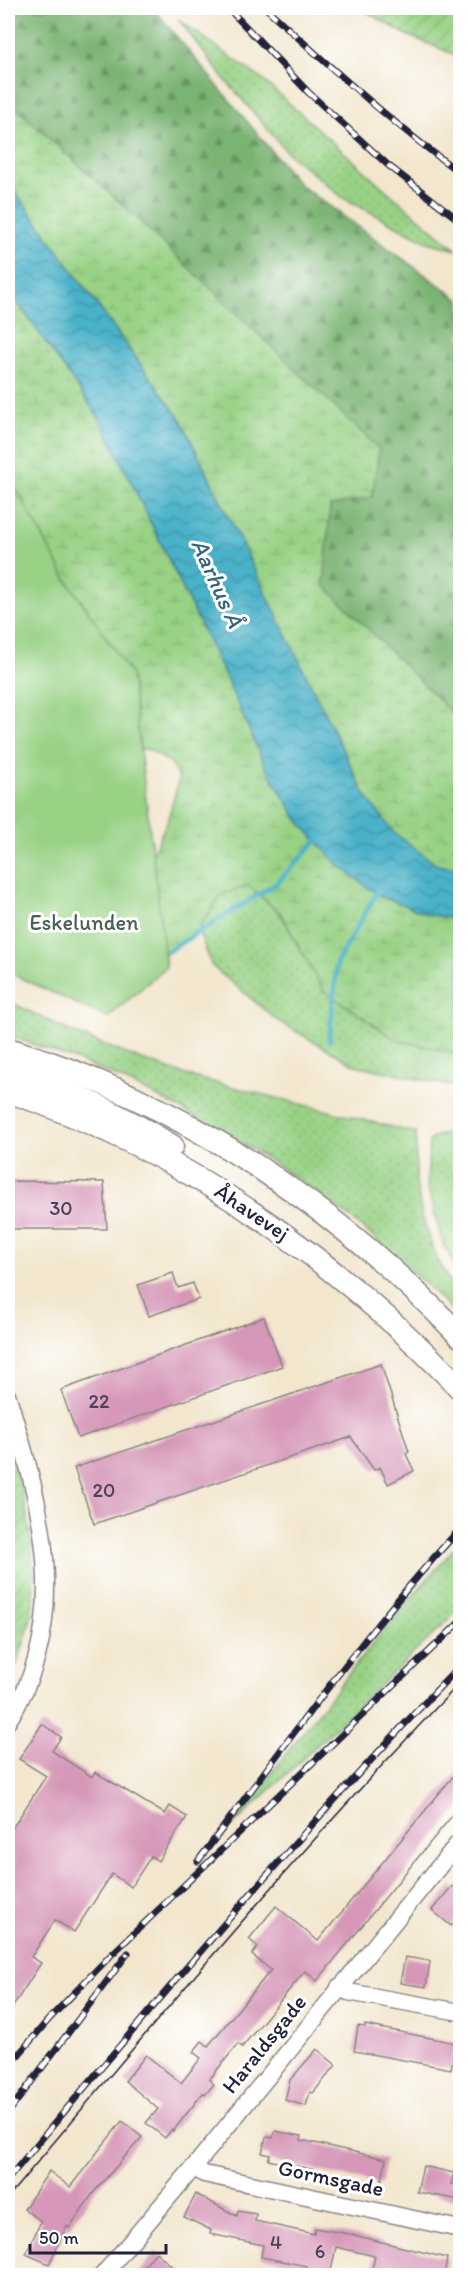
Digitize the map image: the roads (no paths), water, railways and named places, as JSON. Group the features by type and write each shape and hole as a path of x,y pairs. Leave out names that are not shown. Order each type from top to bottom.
{"main road":[{"name":"Åhavevej","path":"8,1049 121,1092 164,1113 254,1164 354,1236 403,1278 460,1336"},
{"path":"8,1070 68,1091 104,1108 196,1161 236,1189 328,1266"},
{"name":"Åhavevej","path":"8,1091 105,1128 188,1171 279,1229 328,1266 421,1347 460,1388"}],"street":[{"path":"8,1721 35,1664 44,1622 46,1586 44,1541 36,1493 9,1406"},
{"name":"Haraldsgade","path":"102,2276 460,1841"},
{"path":"339,1987 348,1992 460,2012"},
{"name":"Gormsgade","path":"194,2167 204,2174 460,2229"}],"water":[{"name":"Aarhus Å","path":"8,177 16,193 181,420 365,795 394,833 437,865 460,869 460,920 427,914 378,895 335,862 298,820 266,768 228,682 102,422 8,289"}],"waterway":[{"path":"168,951 277,883 321,836"},
{"path":"329,1041 337,962 380,887"}],"tram line":[{"path":"8,2197 286,1872 460,1683"}],"railway":[{"path":"228,8 308,92 389,166 460,221"},
{"path":"266,8 361,94 460,173"},
{"path":"198,1861 357,1650 460,1529"},
{"path":"8,2067 50,2018 111,1955 460,1622"},
{"path":"8,2179 173,1983 286,1854 460,1666"},
{"path":"8,2113 128,1953"}],"park label":[{"name":"Eskelunden","path":"84,922"}]}
